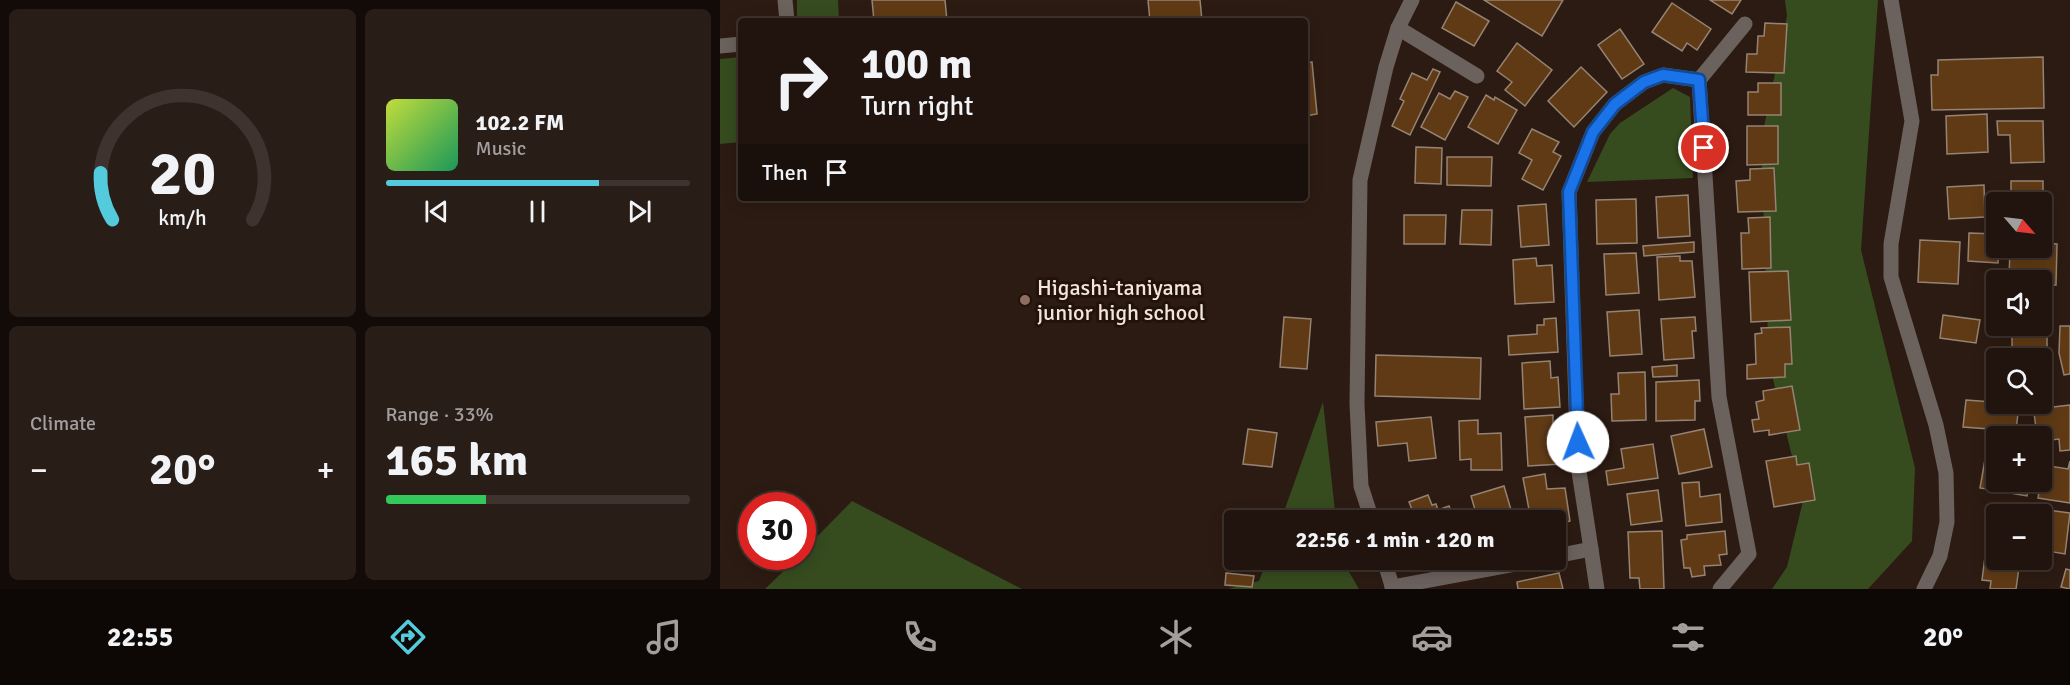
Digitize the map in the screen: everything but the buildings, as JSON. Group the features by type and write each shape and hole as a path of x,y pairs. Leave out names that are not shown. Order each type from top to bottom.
{"street":[{"path":"785,0 787,18"},
{"path":"1369,510 1361,486 1357,404 1360,180 1386,68 1398,28 1412,0"},
{"path":"1891,0 1912,121 1891,244 1891,277 1936,425 1946,473 1947,522 1940,556 1924,589"},
{"path":"1720,589 1749,554 1719,397 1699,80 1745,24"},
{"path":"1398,28 1478,76"},
{"path":"720,46 738,44"},
{"path":"1597,589 1578,465 1569,192 1593,132 1615,104 1644,82 1663,75 1699,80"},
{"path":"1566,554 1591,549"},
{"path":"1387,570 1393,588 1486,570"}],"green space":[{"path":"797,0 838,0 839,18 797,18"},
{"path":"1785,0 1878,0 1861,250 1915,468 1912,541 1868,589 1772,589 1787,567 1803,501 1769,363 1761,141 1787,16"},
{"path":"738,57 738,142 720,144 720,59"},
{"path":"1673,88 1690,97 1693,178 1587,182 1610,134 1620,123"},
{"path":"1323,402 1335,510 1285,510"},
{"path":"852,501 1022,589 765,589 785,570 816,570 816,538"},
{"path":"1263,570 1348,570 1359,589 1228,589 1259,581"}],"place":[{"name":"Higashi-taniyama junior high school","path":"1025,300"}],"route":[{"path":"1578,442 1569,192 1593,132 1615,104 1644,82 1663,75 1678,76 1699,80 1704,148"}]}
